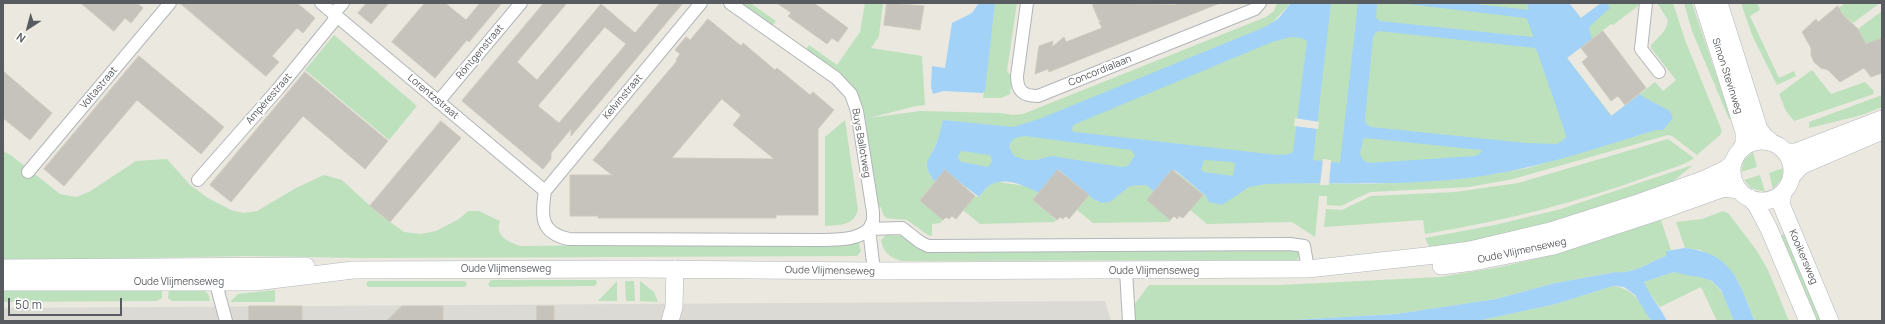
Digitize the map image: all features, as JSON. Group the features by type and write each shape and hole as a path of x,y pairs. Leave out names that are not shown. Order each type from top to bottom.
{"street":[{"name":"Voltastraat","path":"28,172 170,3"},
{"name":"Lorentzstraat","path":"321,3 544,191"},
{"name":"Ampèrestraat","path":"198,180 278,89 335,15 342,3"},
{"name":"Röntgenstraat","path":"438,102 521,3"},
{"name":"Kelvinstraat","path":"544,191 701,3"},
{"name":"Buys Ballotweg","path":"730,3 836,78 852,94 857,111 873,212 873,221 869,229 874,271"},
{"name":"Concordialaan","path":"1027,3 1017,85 1021,91 1028,96 1038,96 1255,9 1260,3"},
{"path":"1646,3 1641,49 1659,72"},
{"name":"Simon Stevinweg","path":"1703,3 1744,132 1744,144 1737,156"},
{"name":"Simon Stevinweg","path":"1719,3 1759,129 1770,142"},
{"path":"1786,152 1796,152 1882,119"},
{"path":"1792,176 1804,165 1882,131"},
{"path":"1754,141 1770,142 1780,146 1786,152 1791,160 1792,176 1790,184 1783,193 1771,200 1762,201 1745,194 1732,175 1737,156 1754,141"},
{"name":"Oude Vlijmenseweg","path":"1313,269 1470,250 1550,231 1638,203 1705,179 1726,169 1737,156"},
{"name":"Oude Vlijmenseweg","path":"3,282 214,274 336,266 353,270 676,269 874,271 1126,271 1428,267 1473,262 1554,246 1724,188 1745,194"},
{"path":"544,191 542,218 546,226 560,237 569,239 822,240 854,238 863,234 869,229 902,228 920,242 928,246 1290,244 1304,246 1313,269"},
{"name":"Kooikersweg","path":"1783,193 1782,204 1830,321"},
{"name":"Kooikersweg","path":"1745,194 1757,206 1769,229 1808,321"},
{"name":"Oude Vlijmenseweg","path":"3,268 214,274"},
{"path":"670,321 674,307 676,269"},
{"path":"1126,271 1129,321"},
{"path":"214,274 226,321"}],"shaded area":[{"path":"1105,301 1111,321 3,321 3,308"}],"green space":[{"path":"742,3 750,3 776,21 771,27 740,5"},
{"path":"865,3 883,3 879,36 871,48 922,56 925,105 869,118 920,111 1000,113 1013,115 1023,114 1266,17 1274,11 1277,3 1291,3 1272,23 1300,3 1569,3 1581,18 1601,3 1639,3 1638,6 1613,25 1611,24 1567,58 1612,116 1655,82 1663,91 1676,80 1651,48 1651,45 1664,31 1668,20 1657,3 1673,3 1685,40 1722,131 1720,135 1697,155 1672,136 1668,135 1513,179 1469,187 1370,192 1341,206 1327,205 1327,196 1319,196 1315,237 1292,222 1207,224 1184,205 1169,222 1093,223 1077,210 1089,195 1099,202 1103,202 1117,197 1125,189 1062,159 999,182 1026,186 1039,193 1033,200 1056,220 1054,222 980,224 963,210 975,196 979,197 989,185 945,156 937,142 928,162 929,171 935,182 920,201 943,220 940,223 932,224 932,236 928,235 907,220 886,218 881,207 877,208 865,119 857,120 849,93 804,52 809,45 837,65 860,32","holes":["1649,132 1528,168 1460,179 1370,184 1301,183 1297,175 1590,144","1181,156 1222,205 1206,196 1174,170 1155,192 1146,185"]},
{"path":"995,3 1017,3 1007,71 1012,77 1010,94 1001,98 983,98"},
{"path":"1684,3 1692,3 1731,119 1729,119 1692,31"},
{"path":"1741,3 1757,3 1760,10 1750,16 1779,78 1794,71 1796,76 1777,85 1752,35"},
{"path":"1845,3 1880,3 1853,23 1841,13 1839,8"},
{"path":"1882,11 1882,39 1867,45 1858,29"},
{"path":"334,35 417,106 389,140 305,70"},
{"path":"1812,70 1831,94 1865,82 1874,91 1874,94 1794,121 1786,111 1779,94"},
{"path":"1882,95 1882,107 1862,115 1809,128 1809,122"},
{"path":"845,120 858,209 854,219 850,222 841,225 825,226 825,137"},
{"path":"1668,139 1694,158 1681,165 1627,184 1542,210 1425,234 1423,220 1324,227 1326,209 1342,210 1371,196 1455,192 1518,183"},
{"path":"3,151 12,156 60,194 76,197 89,192 136,161 167,159 190,185 208,198 231,210 244,213 257,211 296,188 324,175 342,180 380,215 404,232 421,234 436,231 459,219 468,211 479,211 500,221 499,230 504,238 521,246 859,243 861,251 857,256 360,258 247,256 3,261"},
{"path":"1753,152 1757,167 1741,172 1744,160"},
{"path":"1693,165 1671,183 1542,225 1472,241 1430,248 1425,238 1495,225 1561,209"},
{"path":"1783,168 1782,179 1773,189 1769,173"},
{"path":"1760,175 1765,192 1751,188 1744,180"},
{"path":"1723,211 1729,214 1757,251 1768,270 1789,321 1755,321 1739,283 1701,250 1685,248 1676,222 1702,219"},
{"path":"1661,220 1671,250 1667,251 1666,256 1629,271 1555,283 1496,299 1396,314 1292,320 1135,321 1131,309 1149,285 1281,285 1440,277 1500,267 1544,257"},
{"path":"1789,232 1826,321 1814,321 1777,237"},
{"path":"886,235 902,236 911,241 1295,249 1300,253 1297,260 902,261 894,258 886,252 881,240"},
{"path":"1674,272 1702,277 1714,284 1723,294 1734,321 1717,321 1701,287 1660,307 1648,291 1644,282"},
{"path":"491,280 596,280 597,283 595,286 490,287 488,284"},
{"path":"368,281 465,281 467,285 464,287 369,287 366,285"},
{"path":"617,281 617,301 598,301"},
{"path":"625,281 634,281 635,301 626,301"},
{"path":"640,281 654,292 658,302 640,301"},
{"path":"1613,286 1627,290 1632,294 1641,303 1651,321 1477,321 1556,304"},
{"path":"169,290 205,291 208,294 210,301 172,301 168,298"},
{"path":"275,290 275,302 230,302 238,294"},
{"path":"3,291 162,291 162,298 157,301 3,302"}],"water":[{"path":"979,3 995,3 985,91 982,93 943,91 933,94 931,87 932,66 945,68 952,23 972,13"},
{"path":"1291,3 1331,3 1313,160 1340,163 1358,3 1379,3 1377,5 1376,18 1380,21 1532,37 1533,36 1527,19 1525,18 1399,3 1467,3 1529,10 1527,3 1569,3 1581,18 1601,3 1607,3 1610,8 1590,26 1589,29 1592,39 1567,58 1611,116 1640,94 1670,111 1673,118 1663,130 1656,130 1534,166 1484,176 1435,181 1387,183 1266,184 1249,187 1222,205 1209,202 1206,196 1175,170 1155,192 1146,185 1130,186 1110,202 1102,203 1093,199 1059,170 1039,193 1022,185 1002,181 990,185 979,197 945,171 935,182 930,175 927,165 929,157 938,139 943,120 1013,127 1039,119 1265,27 1278,19","holes":["1379,31 1535,48 1566,138 1557,144 1526,143 1371,127 1366,124 1365,118 1373,38 1375,33","1291,37 1302,38 1307,41 1293,152 1289,154 1278,155 1075,132 1072,131 1073,125 1272,42","1025,136 1131,150 1135,155 1128,166 1122,167 1051,156 1037,160 1026,160 1014,156 1009,147 1013,140","1366,138 1481,150 1482,152 1475,156 1369,163 1363,160 1360,154 1363,139","961,151 989,155 992,162 988,167 960,161 958,157","1204,160 1232,162 1235,164 1233,176 1204,172 1201,170"]},
{"path":"1685,248 1701,251 1714,256 1724,263 1738,282 1755,321 1734,321 1721,290 1712,281 1674,272 1644,282 1667,321 1651,321 1635,295 1624,287 1613,286 1556,304 1477,321 1234,321 1292,320 1396,314 1496,299 1555,283 1629,271 1666,256 1666,251"}],"pier":[{"path":"1295,118 1319,122 1318,129 1294,126"},
{"path":"1323,159 1331,160 1329,185 1320,185"}],"building":[{"path":"81,3 137,3 143,8 131,23 125,18 114,31"},
{"path":"180,3 297,3 315,18 303,33 297,28 272,56 279,62 266,76"},
{"path":"367,3 389,3 371,24 358,13"},
{"path":"425,3 445,3 466,20 480,3 502,3 469,42 467,40 435,78 392,42"},
{"path":"544,3 567,3 517,62 537,80 601,4 635,33 660,3 683,3 571,136 571,129 551,153 551,159 543,169 462,101","holes":["605,27 626,44 559,123 538,106"]},
{"path":"777,3 814,3 848,28 838,42 832,38 827,44 788,16 791,13"},
{"path":"887,3 924,6 920,30 884,25"},
{"path":"1092,3 1176,5 1176,3 1220,3 1049,72 1048,69 1035,74 1039,46 1053,41 1052,47 1064,37 1066,42 1102,28 1099,22 1102,21 1099,20"},
{"path":"1838,6 1842,14 1858,29 1866,44 1882,38 1882,73 1871,77 1864,68 1840,82 1828,70 1821,68 1814,62 1811,55 1811,48 1802,32 1816,19 1818,22"},
{"path":"708,19 741,46 743,43 775,70 777,68 810,95 813,92 834,110 818,129 818,215 776,215 776,218 598,218 598,216 570,216 570,175 612,175 593,160 677,61 676,60 680,54 675,50 686,37 690,40","holes":["722,99 741,115 733,125 774,159 672,158"]},
{"path":"1603,31 1646,88 1625,105 1618,96 1611,101 1582,62 1588,57 1581,48"},
{"path":"139,56 224,127 201,154 137,100 64,186 44,169"},
{"path":"3,71 52,113 30,140 3,118"},
{"path":"305,72 388,141 365,169 303,116 231,202 210,185"},
{"path":"441,121 461,138 390,222 370,206"},
{"path":"945,170 975,196 956,219 952,216 949,219 946,217 943,220 920,201"},
{"path":"1058,170 1089,195 1069,219 1066,216 1063,219 1060,217 1057,220 1033,200"},
{"path":"1172,170 1203,195 1183,218 1179,216 1177,219 1174,216 1170,220 1147,200"},
{"path":"249,306 302,306 302,321 249,321"},
{"path":"402,306 443,306 443,321 387,321"},
{"path":"537,306 554,306 554,321 537,321"}]}
